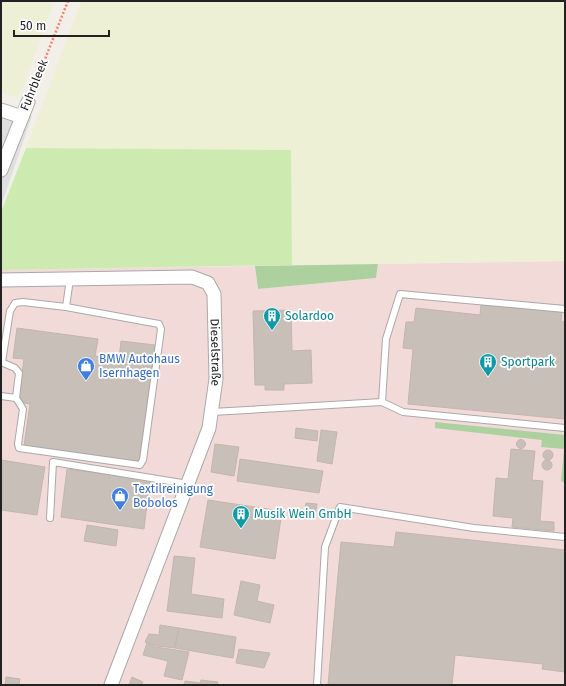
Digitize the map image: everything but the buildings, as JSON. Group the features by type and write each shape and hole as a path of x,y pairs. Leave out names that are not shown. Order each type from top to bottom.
{"street":[{"name":"Fuhrbleek","path":"1,170 28,102"},
{"path":"1,110 22,117"},
{"name":"Dieselstraße","path":"1,280 192,277 208,283 214,294 216,379 209,428 111,685"}],"lane":[{"path":"66,307 70,279"},
{"path":"382,402 386,339 400,294 565,309"},
{"path":"23,302 66,307 160,324 162,329 143,460 140,465 18,448 23,409 16,398 19,373 15,368 1,362 10,311 15,303 23,302"},
{"path":"1,396 16,398"},
{"path":"212,412 382,402 404,412 565,428"},
{"path":"50,518 53,462 188,484"},
{"path":"317,685 325,547 340,507 474,528 565,537"}],"path":[{"name":"Fuhrbleek","path":"28,102 68,1"}],"shaded area":[{"path":"1,105 32,116 1,206"},
{"path":"565,261 565,685 1,685 1,270 255,266 258,289 376,278 378,264"}],"green space":[{"path":"1,1 54,1 23,87 17,98 1,92"},
{"path":"81,1 565,1 565,261 292,265 291,150 26,148"},
{"path":"26,148 291,150 292,265 1,270 1,212"},
{"path":"378,264 376,278 258,289 255,266"},
{"path":"435,422 565,435 565,483 561,481 564,449 541,447 542,440 435,428"}],"place":[{"name":"Solardoo","path":"272,331"},
{"name":"Sportpark","path":"488,377"},
{"name":"BMW Autohaus Isernhagen","path":"86,381"},
{"name":"Textilreinigung Bobolos","path":"120,511"},
{"name":"Musik Wein GmbH","path":"241,529"}]}
